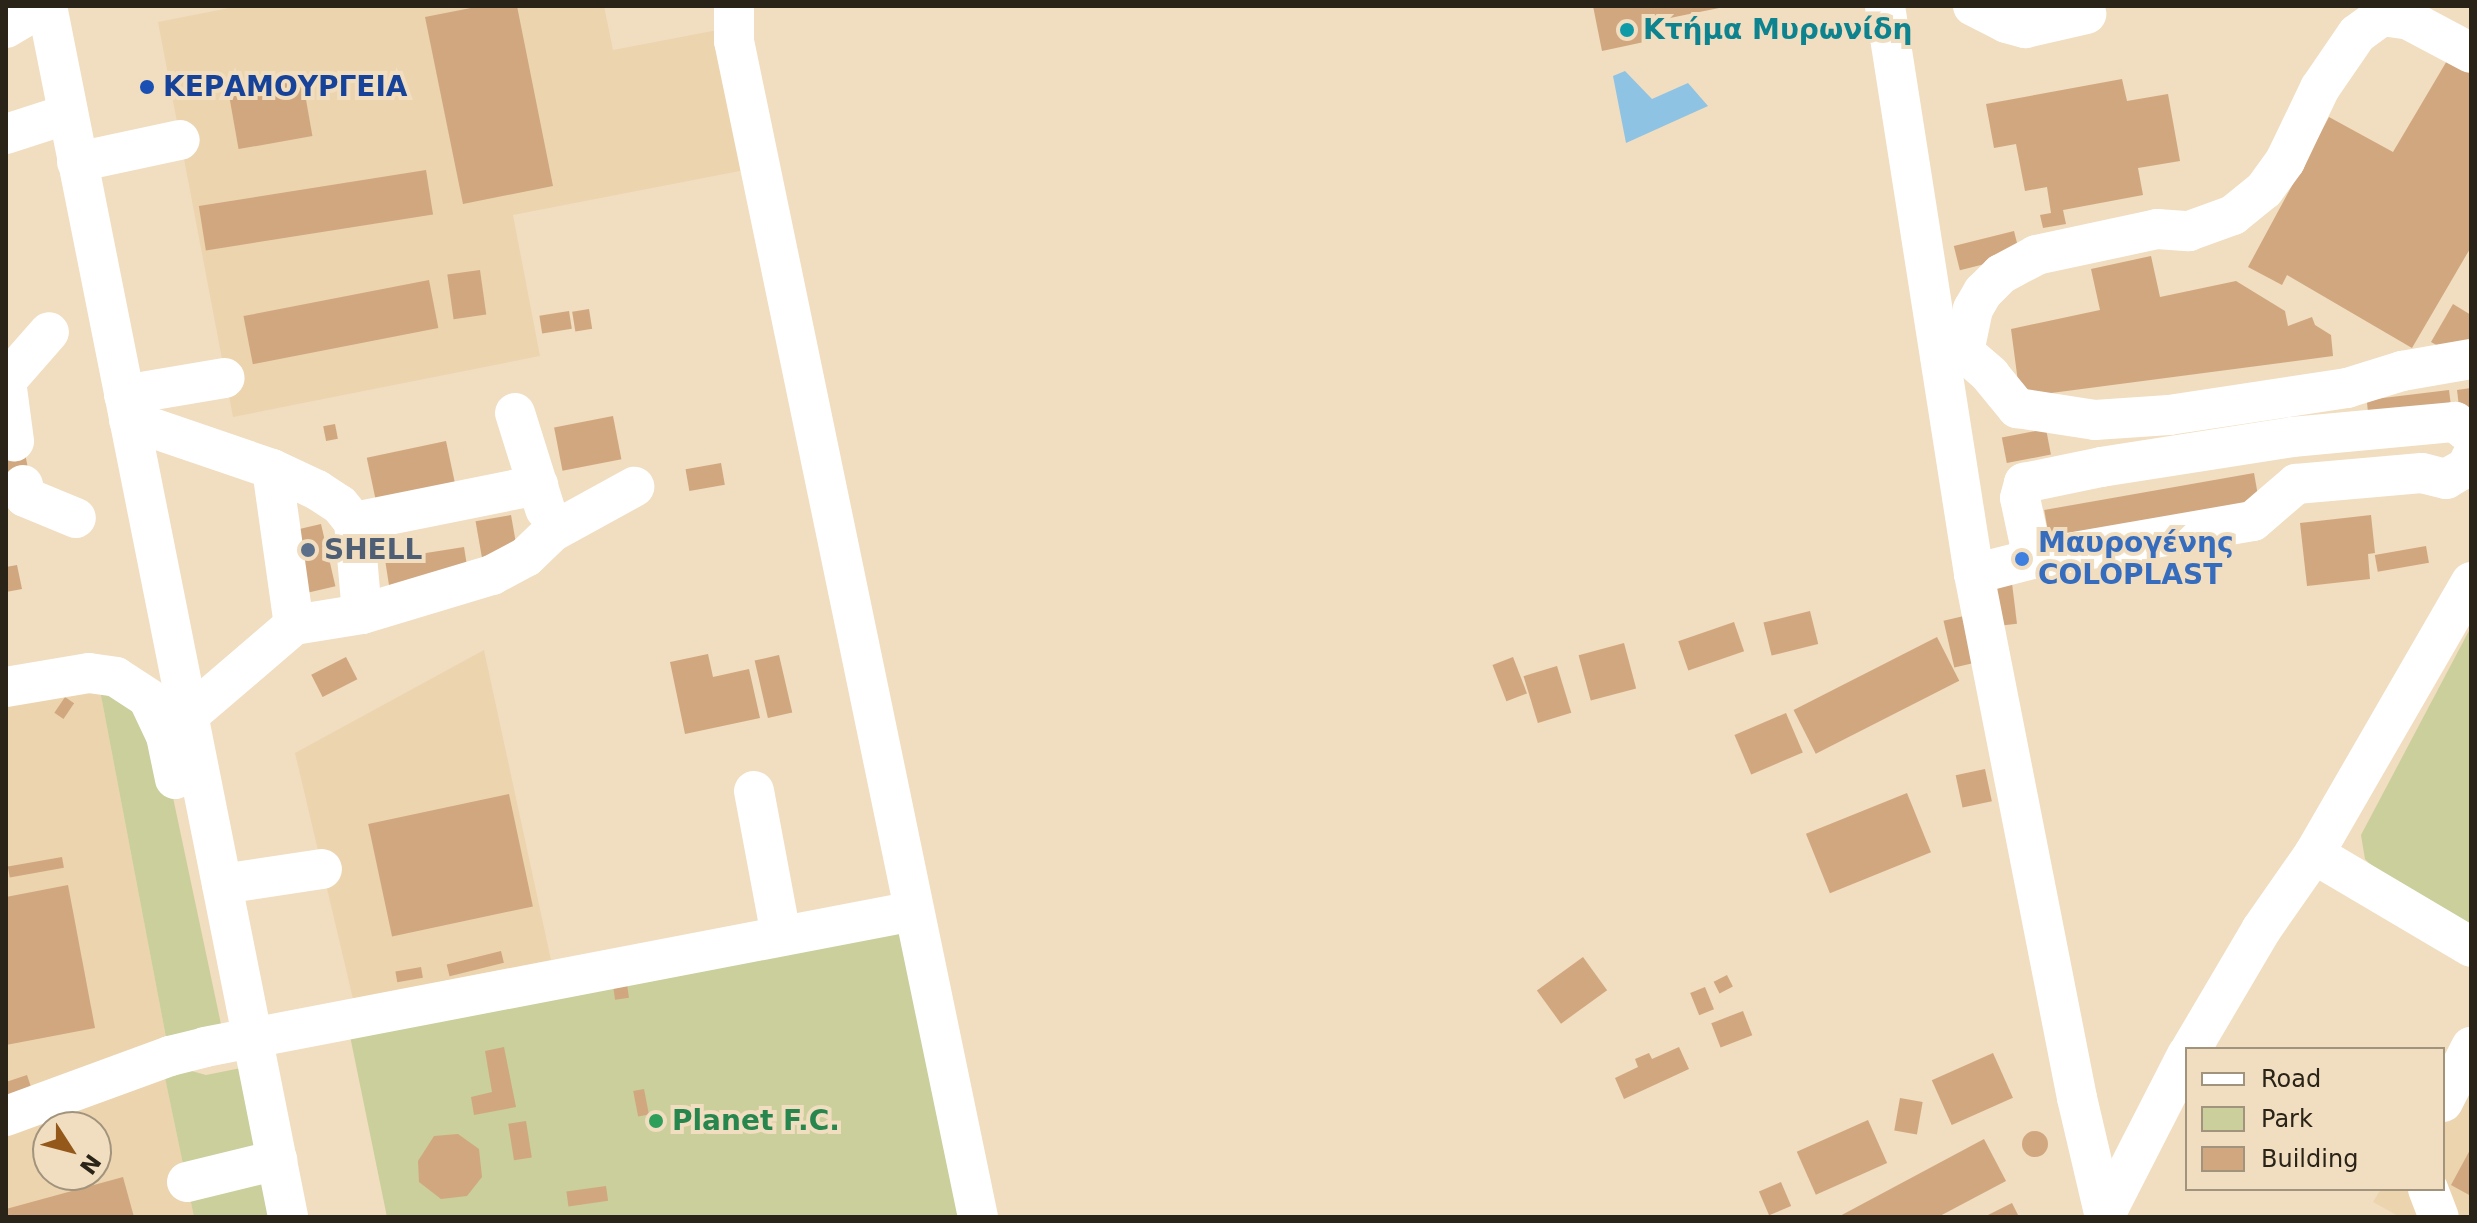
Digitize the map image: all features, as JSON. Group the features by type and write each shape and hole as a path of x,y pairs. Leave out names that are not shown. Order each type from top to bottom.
{"street":[{"path":"6,28 45,6 222,884 243,1039"},
{"path":"734,6 734,41 978,1217"},
{"path":"1885,6 1952,353 1974,574 2077,1098 2105,1216"},
{"path":"1973,6 2006,23 2025,28 2086,14"},
{"path":"1952,353 1983,292 2001,274 2036,255 2157,229 2189,231 2233,215 2264,190 2285,161 2320,88 2357,34 2382,16 2409,20 2471,53"},
{"path":"6,134 68,114"},
{"path":"77,162 180,140"},
{"path":"14,441 6,381 49,332"},
{"path":"1952,353 1990,375 2017,408 2095,420 2169,415 2347,388 2402,371 2471,359"},
{"path":"127,408 225,378"},
{"path":"127,408 272,469 317,490 340,505 354,522 362,614"},
{"path":"515,413 552,532"},
{"path":"2033,559 2020,498 2024,483 2101,467 2292,437 2455,422 2471,435"},
{"path":"2242,447 2296,484"},
{"path":"1974,574 2033,559 2253,521 2296,484 2422,473 2446,479 2467,467 2471,458"},
{"path":"272,469 294,625"},
{"path":"23,485 25,497 76,518"},
{"path":"354,522 538,485"},
{"path":"188,716 294,625 362,614 492,575 526,557 552,532 634,487"},
{"path":"2199,1047 2261,930 2314,854 2471,582"},
{"path":"6,687 116,677 148,698 166,736 277,1160 288,1217"},
{"path":"754,791 781,935"},
{"path":"2314,854 2467,947"},
{"path":"222,884 322,869"},
{"path":"6,1116 165,1056 913,911"},
{"path":"2445,1098 2471,1047"},
{"path":"2105,1216 2185,1071"},
{"path":"187,1182 277,1160"},
{"path":"2429,1191 2439,1217"}],"shaded area":[{"path":"239,6 604,6 613,50 723,29 750,169 513,215 540,356 233,417 158,22"},
{"path":"484,650 551,960 353,999 295,753"},
{"path":"100,690 169,1053 6,1114 6,692"},
{"path":"2471,1032 2471,1217 2400,1217 2373,1202 2380,1191 2445,1191 2445,1078"},
{"path":"164,1073 194,1217 6,1217 6,1132 32,1122 32,1191 112,1191 112,1111 62,1111"}],"green space":[{"path":"2471,627 2471,940 2393,887 2365,859 2361,835"},
{"path":"100,690 139,711 164,755 222,1029 169,1053"},
{"name":"Planet F.C.","path":"907,920 963,1217 387,1217 348,1026"},
{"path":"241,1068 270,1217 194,1217 164,1073 188,1070 206,1075"}],"water":[{"path":"1625,71 1652,99 1688,83 1708,106 1626,143 1613,76"}],"building":[{"path":"481,6 517,6 553,186 463,204 425,17"},
{"name":"Κτήμα Μυρωνίδη","path":"1593,6 1724,7 1655,21 1658,39 1602,51"},
{"path":"2448,59 2471,73 2471,247 2412,348 2287,275 2282,285 2248,267 2329,117 2393,152"},
{"path":"302,77 312,136 239,149 228,90"},
{"path":"2122,79 2127,101 2168,94 2180,161 2138,168 2143,195 2063,210 2066,224 2043,228 2040,215 2051,213 2047,187 2025,191 2016,144 1994,148 1986,104"},
{"path":"426,170 433,214 206,250 199,206"},
{"path":"2014,231 2020,255 1960,270 1954,246"},
{"path":"2151,256 2160,297 2236,281 2285,311 2288,326 2312,317 2315,325 2331,335 2333,356 2020,397 2011,329 2100,310 2091,269"},
{"path":"480,270 486,315 454,319 447,275"},
{"path":"429,280 438,328 253,364 243,316"},
{"path":"2453,304 2471,315 2471,345 2458,357 2431,342"},
{"path":"589,309 592,329 575,331 572,312"},
{"path":"569,311 572,329 542,333 539,316"},
{"path":"2471,388 2471,413 2460,415 2457,390"},
{"path":"2449,390 2452,416 2370,426 2367,400"},
{"path":"613,416 621,459 562,471 554,427"},
{"path":"335,424 338,439 326,441 323,426"},
{"path":"2046,429 2051,455 2007,463 2002,438"},
{"path":"22,439 31,483 6,488 6,442"},
{"path":"446,441 456,487 377,504 367,458"},
{"path":"721,463 725,485 689,491 686,469"},
{"path":"2254,473 2261,511 2051,548 2044,510"},
{"path":"511,515 518,556 483,563 476,521"},
{"path":"2371,515 2375,553 2368,554 2370,579 2307,586 2300,523"},
{"path":"321,524 335,586 304,594 290,531"},
{"path":"2426,546 2429,563 2378,572 2375,555"},
{"path":"464,547 469,577 390,589 385,560"},
{"path":"17,565 22,589 6,592 6,567"},
{"path":"2011,575 2017,624 1991,627 1985,578"},
{"path":"1810,611 1818,644 1772,656 1763,623"},
{"path":"1964,616 1975,663 1954,667 1944,621"},
{"path":"1734,622 1744,651 1688,671 1678,641"},
{"path":"1937,637 1959,681 1816,754 1794,710"},
{"path":"1624,643 1636,688 1591,701 1579,655"},
{"path":"708,654 713,677 749,669 760,718 685,734 670,662"},
{"path":"779,655 792,712 768,718 755,661"},
{"path":"346,657 357,679 323,697 311,675"},
{"path":"1513,657 1527,693 1506,701 1492,665"},
{"path":"1557,666 1571,713 1538,723 1524,676"},
{"path":"65,697 74,703 63,719 54,713"},
{"path":"1786,713 1803,753 1751,774 1734,735"},
{"path":"1985,769 1992,801 1963,808 1956,775"},
{"path":"1907,793 1931,852 1830,893 1806,834"},
{"path":"509,794 533,906 392,936 368,824"},
{"path":"62,857 64,868 10,877 8,867"},
{"path":"68,885 95,1028 6,1045 6,897"},
{"path":"501,951 504,963 450,976 447,965"},
{"path":"1583,957 1607,990 1561,1024 1537,991"},
{"path":"421,967 423,978 397,982 395,972"},
{"path":"1727,975 1733,987 1720,993 1714,982"},
{"path":"626,977 629,998 615,1000 612,979"},
{"path":"1705,987 1714,1009 1699,1015 1690,993"},
{"path":"1743,1011 1752,1035 1721,1047 1711,1023"},
{"path":"504,1047 516,1107 474,1115 471,1097 492,1092 485,1051"},
{"path":"1679,1047 1689,1069 1624,1099 1615,1078 1638,1067 1635,1059 1649,1053 1652,1059"},
{"path":"1993,1053 2013,1098 1952,1125 1932,1080"},
{"path":"27,1075 36,1102 6,1112 6,1082"},
{"path":"644,1089 649,1115 638,1117 633,1091"},
{"path":"1900,1098 1923,1102 1917,1134 1894,1130"},
{"path":"1868,1120 1887,1163 1816,1195 1797,1152"},
{"path":"526,1121 532,1158 514,1160 508,1124"},
{"path":"2035,1131 2044,1135 2048,1144 2044,1153 2035,1157 2026,1153 2022,1144 2026,1135"},
{"path":"458,1134 479,1149 482,1177 467,1196 441,1199 419,1182 418,1161 434,1136"},
{"path":"1984,1139 2006,1181 1938,1217 1838,1217"},
{"path":"2471,1148 2471,1196 2451,1185"},
{"path":"123,1177 134,1217 6,1217 6,1209 72,1191 112,1191 112,1180"},
{"path":"1781,1182 1791,1206 1769,1215 1759,1191"},
{"path":"606,1186 608,1201 568,1206 566,1192"},
{"path":"2012,1203 2019,1217 1984,1217"}],"place":[{"name":"Κτήμα Μυρωνίδη","path":"1627,30"},
{"name":"ΚΕΡΑΜΟΥΡΓΕΙΑ","path":"147,87"},
{"name":"SHELL","path":"308,550"},
{"name":"Μαυρογένης COLOPLAST","path":"2022,559"},
{"name":"Planet F.C.","path":"656,1121"}]}
